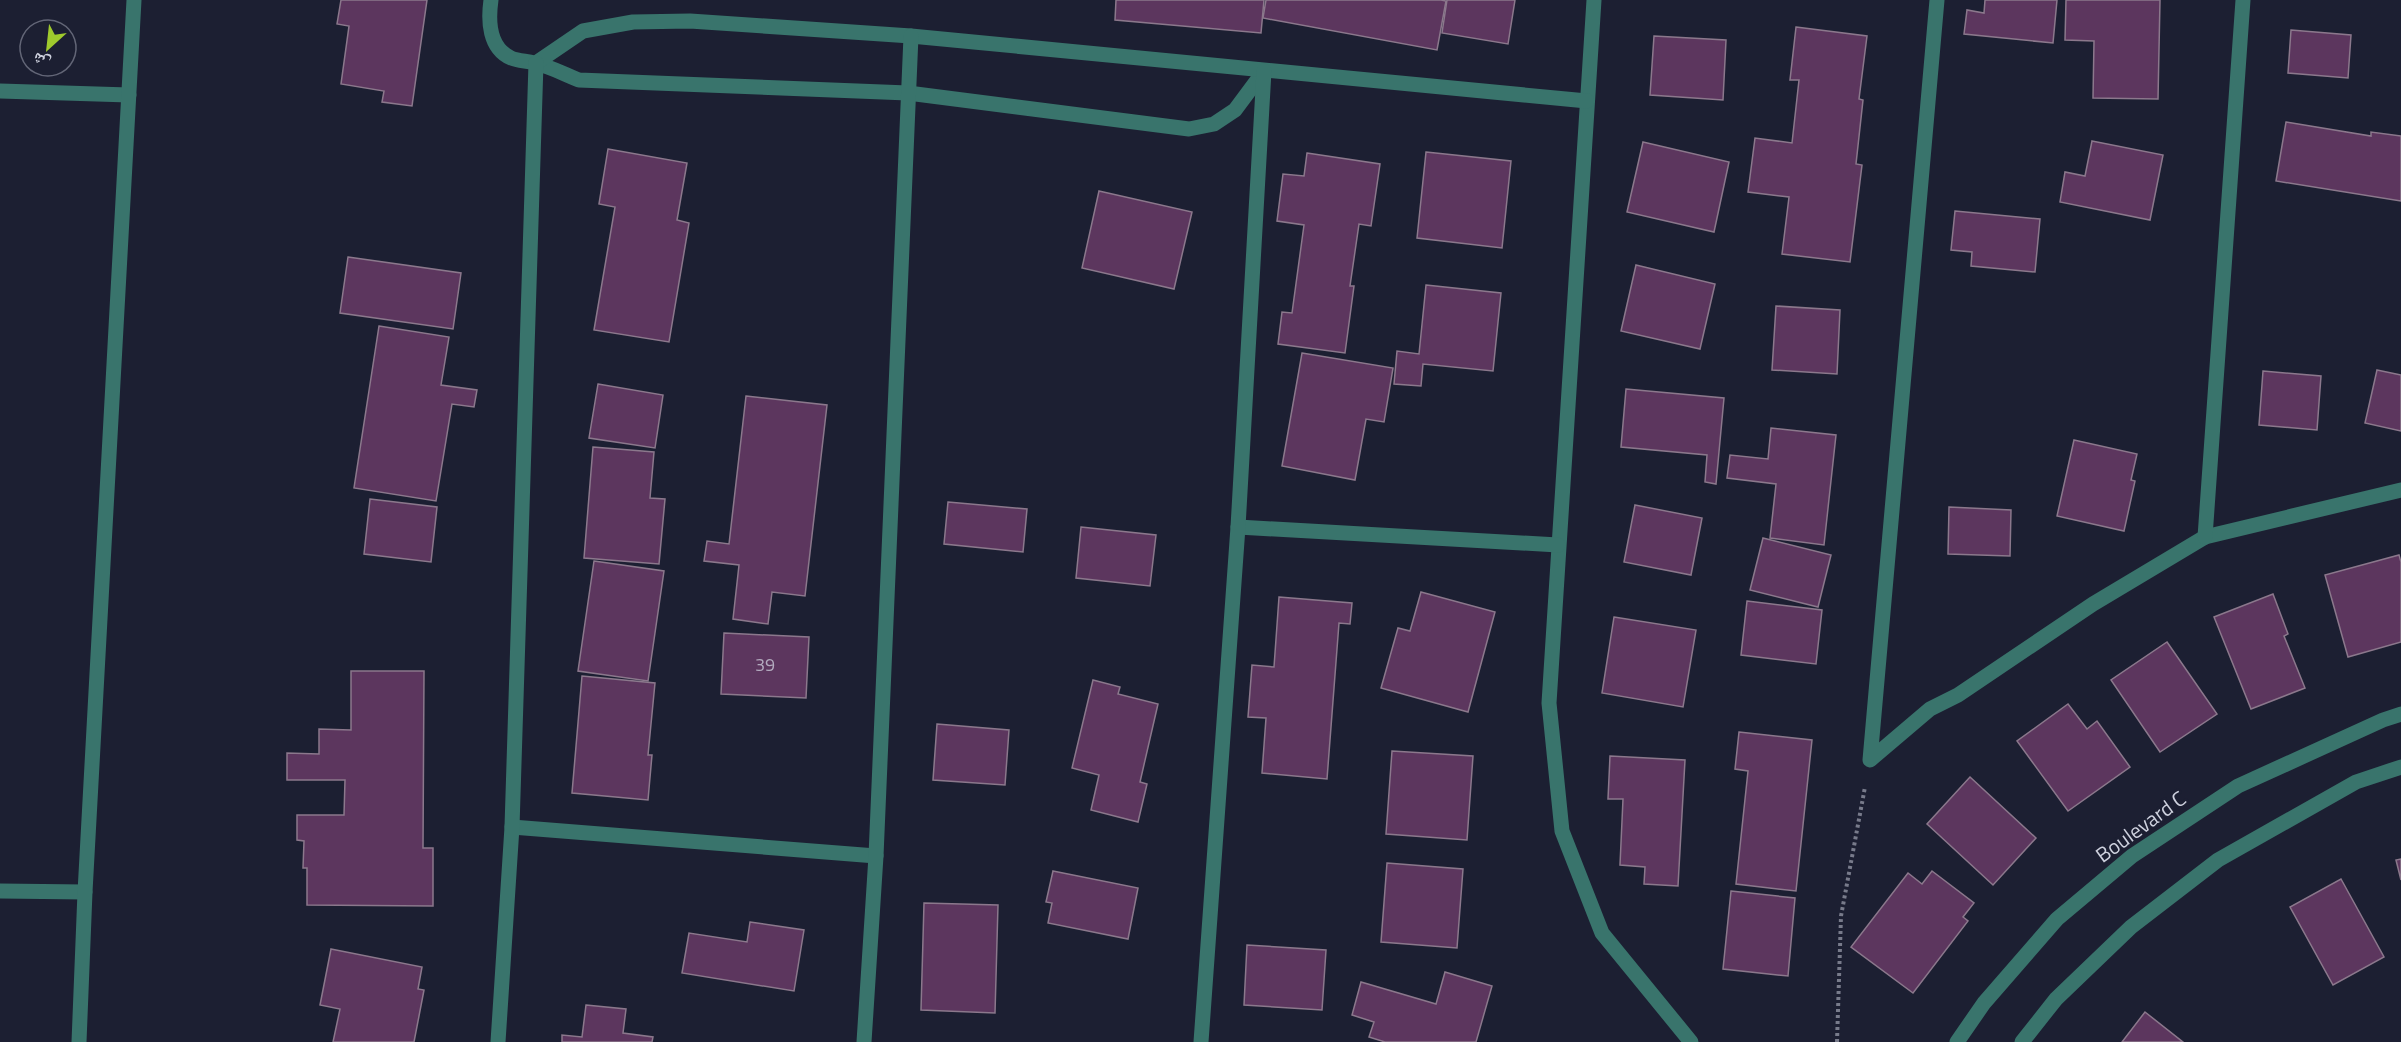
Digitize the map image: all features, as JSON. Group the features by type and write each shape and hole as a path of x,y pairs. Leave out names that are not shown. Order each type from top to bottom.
{"street":[{"path":"79,1042 85,892 134,0"},
{"path":"491,0 489,15 491,36 501,50 512,58 536,63 579,80 908,93 1189,129 1214,124 1235,110 1264,71"},
{"path":"1594,0 1549,703 1562,831 1602,933 1690,1042"},
{"path":"1870,760 1937,0"},
{"path":"2205,537 2243,0"},
{"path":"536,63 583,31 633,22 690,21 911,36 1587,101"},
{"path":"864,1042 876,855 911,36"},
{"path":"498,1042 512,827 536,63"},
{"path":"1201,1042 1238,527 1264,71"},
{"path":"0,91 129,95"},
{"path":"1870,760 1930,709 1958,695 2093,604 2205,537 2288,515 2401,490"},
{"path":"1238,527 1558,545"},
{"name":"Boulevard C","path":"1957,1042 1984,1004 2058,919 2132,856 2238,786 2401,714"},
{"path":"2022,1042 2056,999 2131,927 2218,860 2356,782 2401,767"},
{"path":"512,827 876,855"},
{"path":"0,891 85,892"}],"path":[{"path":"1837,1042 1841,916 1870,760"}],"building":[{"path":"341,0 427,0 412,106 382,102 384,91 341,84 349,26 337,24"},
{"path":"1116,0 1264,0 1261,33 1115,20"},
{"path":"1266,0 1446,1 1437,50 1263,18"},
{"path":"1447,0 1515,0 1508,44 1442,33"},
{"path":"1985,0 2057,0 2053,43 1964,34 1967,10 1984,13"},
{"path":"2066,0 2160,0 2158,99 2093,98 2094,41 2065,40"},
{"path":"1796,27 1867,36 1859,99 1863,100 1856,164 1862,165 1850,262 1782,254 1789,197 1748,192 1755,138 1792,143 1799,80 1790,80"},
{"path":"2291,30 2351,35 2348,78 2288,73"},
{"path":"1654,36 1726,40 1723,100 1650,95"},
{"path":"2286,122 2371,136 2371,132 2401,136 2401,201 2276,181"},
{"path":"2092,141 2163,155 2150,220 2060,202 2065,172 2085,176"},
{"path":"1643,142 1729,162 1714,232 1627,212"},
{"path":"608,149 687,163 677,220 689,223 669,342 594,330 615,207 599,204"},
{"path":"1426,152 1511,161 1502,248 1417,238"},
{"path":"1307,153 1380,164 1371,226 1359,224 1350,286 1354,286 1345,353 1278,344 1282,312 1292,313 1304,225 1277,221 1283,174 1304,176"},
{"path":"1099,191 1192,212 1174,289 1082,268"},
{"path":"1955,211 2040,219 2035,272 1971,266 1972,252 1951,250"},
{"path":"348,257 461,273 453,329 340,313"},
{"path":"1636,265 1715,284 1700,349 1621,331"},
{"path":"1426,285 1501,293 1493,371 1423,364 1421,386 1394,384 1397,351 1419,354"},
{"path":"1776,306 1840,310 1837,374 1772,370"},
{"path":"379,326 449,337 441,385 477,390 474,407 452,404 436,501 354,488"},
{"path":"1302,353 1393,368 1384,422 1366,419 1355,480 1282,466"},
{"path":"2377,370 2401,375 2401,431 2365,423"},
{"path":"2263,371 2321,376 2317,430 2259,425"},
{"path":"598,384 663,395 655,448 589,438"},
{"path":"1626,389 1724,398 1716,484 1705,482 1707,455 1621,447"},
{"path":"746,396 827,405 805,596 772,592 768,624 733,619 739,565 704,561 707,541 729,544"},
{"path":"1771,428 1836,435 1824,545 1770,538 1776,484 1727,478 1730,455 1768,459"},
{"path":"2074,440 2137,454 2131,480 2135,481 2124,531 2057,516"},
{"path":"593,447 654,452 650,498 665,499 659,564 584,558"},
{"path":"370,499 437,507 431,562 364,554"},
{"path":"948,502 1027,509 1023,552 944,544"},
{"path":"1635,505 1702,518 1691,575 1624,562"},
{"path":"1949,507 2011,510 2010,556 1948,554"},
{"path":"1081,527 1156,535 1150,586 1076,578"},
{"path":"1763,538 1831,555 1818,607 1750,590"},
{"path":"2399,555 2401,562 2401,642 2348,657 2325,575"},
{"path":"594,561 664,571 648,681 578,671"},
{"path":"1421,592 1495,612 1468,712 1381,688 1398,628 1410,631"},
{"path":"2273,594 2288,634 2284,636 2305,688 2251,709 2214,617"},
{"path":"1279,597 1352,603 1350,624 1339,623 1327,779 1262,773 1266,718 1248,717 1252,665 1274,667"},
{"path":"1747,601 1822,610 1816,664 1741,655"},
{"path":"1614,617 1696,630 1683,707 1602,693"},
{"path":"724,633 809,637 806,698 721,694"},
{"path":"2167,642 2217,714 2160,752 2111,680"},
{"path":"351,671 424,671 423,848 433,848 433,906 307,905 307,868 303,868 304,841 297,840 297,815 344,815 345,780 287,780 287,753 319,754 319,729 351,730"},
{"path":"582,676 655,683 648,755 652,755 648,800 572,793"},
{"path":"1093,680 1120,687 1118,694 1158,704 1140,782 1147,784 1138,822 1091,810 1099,775 1072,768"},
{"path":"2068,704 2087,729 2097,721 2130,767 2068,811 2017,741"},
{"path":"937,724 1009,730 1005,785 933,780"},
{"path":"1739,732 1812,740 1796,891 1736,884 1748,771 1735,769"},
{"path":"1392,751 1473,756 1467,840 1386,834"},
{"path":"1610,756 1685,760 1678,886 1644,884 1645,867 1620,865 1623,799 1608,799"},
{"path":"1970,777 2036,838 1993,885 1927,824"},
{"path":"2401,859 2401,880 2396,860"},
{"path":"1387,863 1463,869 1457,948 1381,942"},
{"path":"1053,871 1138,888 1128,939 1048,923 1052,903 1046,902"},
{"path":"1932,871 1974,903 1963,917 1968,921 1913,993 1851,947 1908,873 1922,884"},
{"path":"2341,879 2384,957 2333,985 2290,907"},
{"path":"1731,891 1795,898 1788,976 1723,969"},
{"path":"924,903 998,905 995,1013 921,1010"},
{"path":"750,922 804,930 794,991 682,973 689,933 747,942"},
{"path":"1247,945 1326,950 1322,1010 1244,1005"},
{"path":"331,949 422,967 418,989 424,990 414,1042 333,1042 340,1009 320,1005"},
{"path":"1445,972 1492,986 1476,1042 1385,1042 1369,1037 1374,1022 1352,1015 1361,982 1436,1004"},
{"path":"586,1005 626,1009 623,1033 653,1037 652,1042 562,1042 562,1035 582,1037"},
{"path":"2145,1012 2183,1042 2122,1042"}]}
